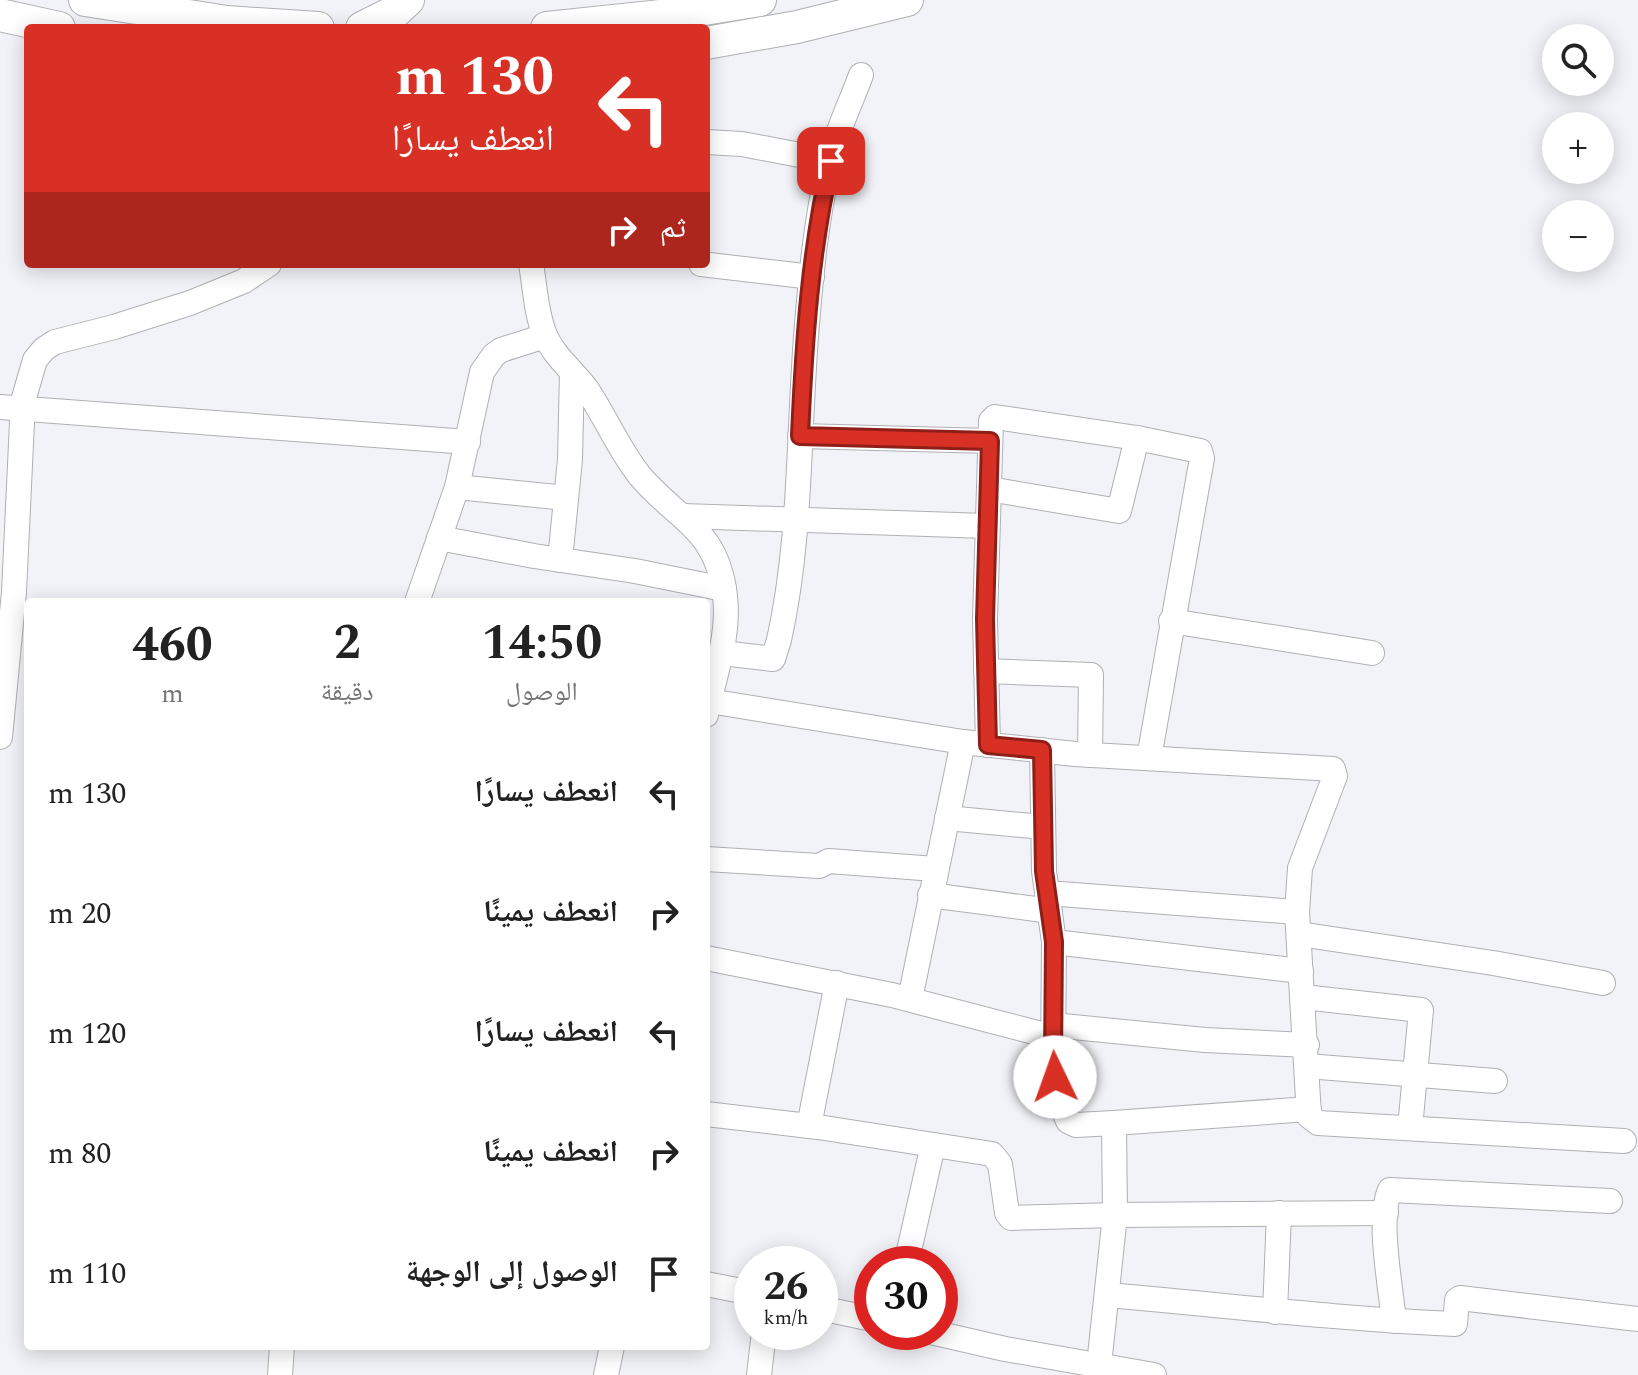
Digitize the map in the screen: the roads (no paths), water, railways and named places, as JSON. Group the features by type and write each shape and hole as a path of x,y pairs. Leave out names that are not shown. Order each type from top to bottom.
{"main road":[{"path":"85,0 212,20 265,24"},
{"path":"370,24 396,11 408,0"},
{"path":"585,24 661,16 760,0"},
{"path":"710,42 797,27 907,0"},
{"path":"0,15 41,24"}],"street":[{"path":"722,653 769,659 774,656 783,621 795,520 812,277 831,161 861,75"},
{"path":"710,142 742,144 831,161"},
{"path":"710,265 812,277"},
{"path":"0,737 14,592 11,409 27,382 35,360 55,342 190,303 244,281 263,268"},
{"path":"532,268 545,336 585,387 637,471 653,490 698,528 717,559 726,618 722,653 710,691"},
{"path":"418,598 457,487 482,372 501,350 545,336"},
{"path":"560,560 572,372"},
{"path":"11,409 393,434 468,442"},
{"path":"988,745 987,526 991,421 995,417 1137,438 1200,451 1202,458 1149,758"},
{"path":"800,436 990,441"},
{"path":"989,489 1119,511 1122,509 1137,438"},
{"path":"457,487 566,498"},
{"path":"683,516 987,526"},
{"path":"439,538 724,589"},
{"path":"1171,621 1372,653"},
{"path":"986,671 1091,675 1090,755"},
{"path":"710,694 963,742 1090,755 1333,769 1335,776 1300,868 1298,923 1311,1120 1318,1123 1624,1141"},
{"path":"910,999 963,742"},
{"path":"1042,750 1042,827 1054,942 1053,1031 1057,1094 1068,1121 1076,1125 1309,1109"},
{"path":"947,818 1042,827"},
{"path":"710,859 819,866 829,861 935,869"},
{"path":"930,895 1298,923 1603,983"},
{"path":"1054,942 1301,971"},
{"path":"710,959 910,999 1001,1025 1205,1040 1415,1074 1495,1081"},
{"path":"809,1126 837,983"},
{"path":"1303,997 1421,1010 1410,1128"},
{"path":"710,1114 809,1126 997,1157 1007,1213 1011,1218 1386,1213"},
{"path":"1099,1365 1115,1215 1114,1123"},
{"path":"910,1246 933,1145"},
{"path":"1394,1321 1386,1213 1388,1193 1393,1189 1610,1201"},
{"path":"1275,1312 1279,1213"},
{"path":"710,1285 734,1289"},
{"path":"1107,1295 1275,1312 1455,1324 1457,1300 1460,1298 1638,1319"},
{"path":"958,1341 1025,1364 1099,1365 1154,1375"},
{"path":"280,1375 282,1350"},
{"path":"759,1375 762,1350"}]}
